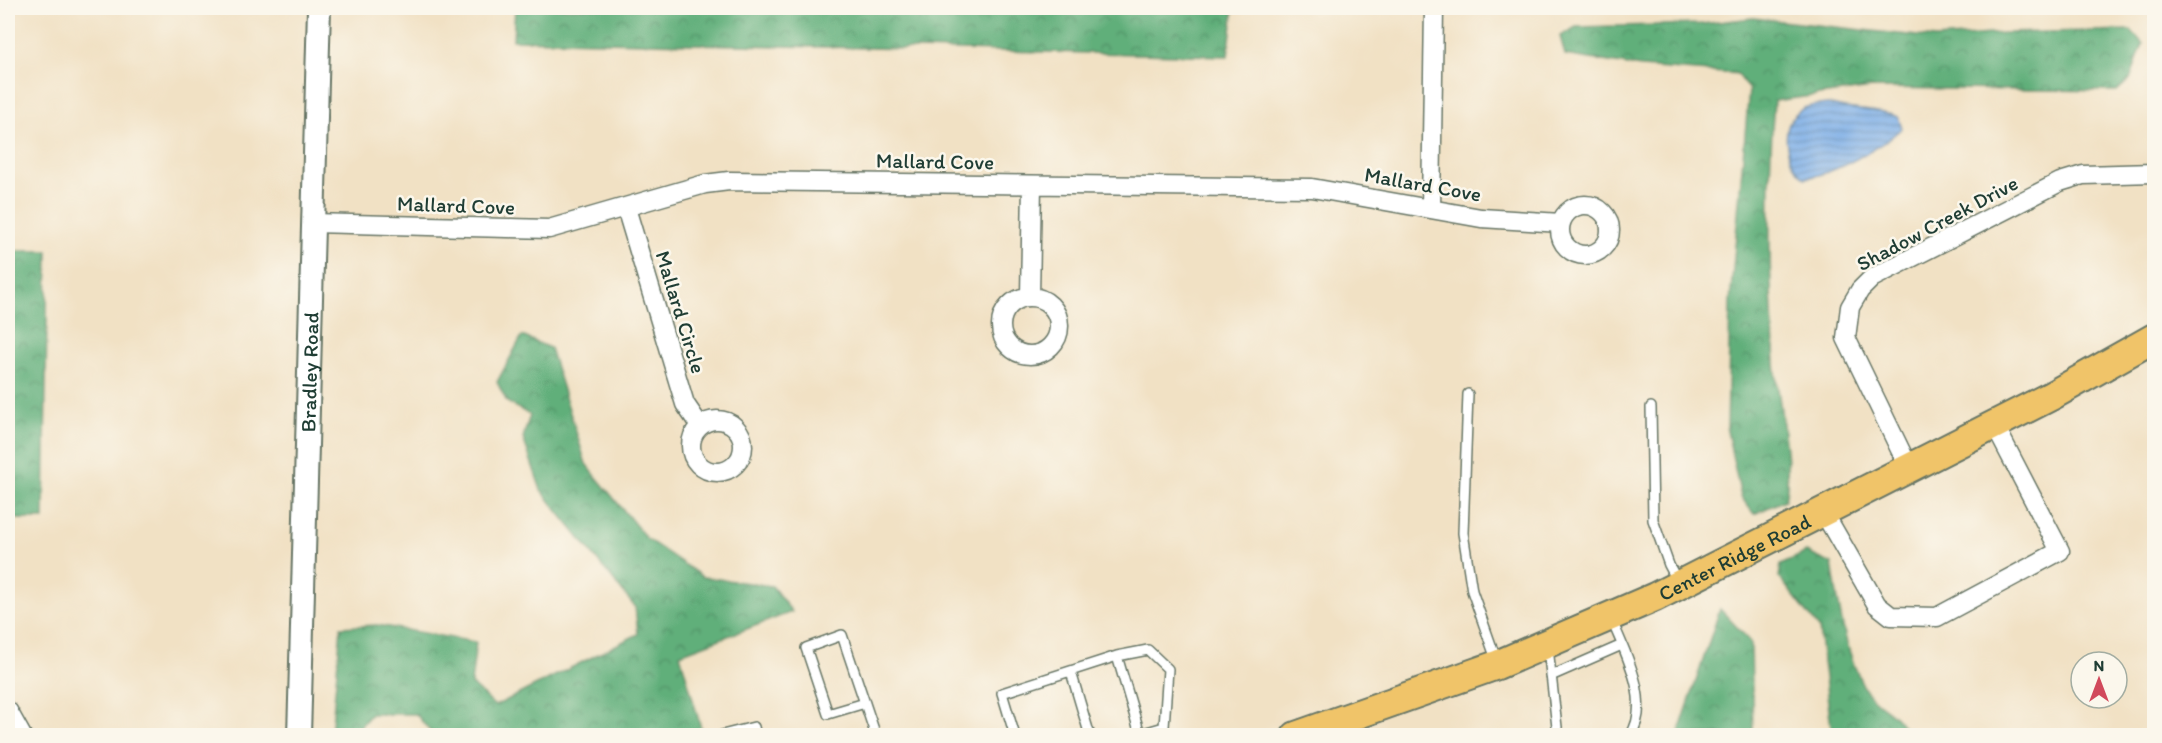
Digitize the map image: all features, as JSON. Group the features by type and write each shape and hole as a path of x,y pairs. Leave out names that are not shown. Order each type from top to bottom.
{"main road":[{"name":"Center Ridge Road","path":"1296,735 1497,665 1680,585 1994,424 2154,338"}],"street":[{"name":"Bradley Road","path":"299,735 319,8"},
{"path":"1431,209 1434,8"},
{"name":"Shadow Creek Drive","path":"1909,468 1846,338 1850,307 1860,290 1872,278 2074,177 2154,173"},
{"name":"Mallard Cove","path":"312,223 536,230 558,228 705,184 729,181 1312,188 1480,218 1561,223"},
{"path":"1030,296 1032,185"},
{"name":"Mallard Circle","path":"626,208 685,404 700,426"},
{"path":"1823,511 1877,605 1891,616 1937,617 2060,551 1994,424"},
{"path":"8,711 22,735"}],"lane":[{"path":"1468,394 1463,533 1472,591 1497,665"},
{"path":"1651,407 1653,520 1669,566 1680,585"},
{"path":"1611,616 1636,686 1639,710 1635,729 1630,735"},
{"path":"865,703 828,714 806,648 842,635 876,735"},
{"path":"1547,643 1558,735"},
{"path":"1551,676 1622,645"},
{"path":"1015,735 1002,693 1117,656 1148,650 1168,669 1164,727 1136,734 1117,656"},
{"path":"1071,672 1090,735"},
{"path":"722,735 753,727 756,735"}],"green space":[{"path":"515,8 1234,8 1228,56 513,40"},
{"path":"1753,18 1936,38 2004,33 2131,30 2143,44 2130,79 2117,91 1872,88 1774,101 1770,167 1771,298 1775,363 1786,452 1787,486 1785,500 1754,514 1741,497 1727,431 1730,302 1749,90 1738,74 1641,67 1565,55 1560,36 1576,27 1701,24"},
{"path":"8,251 48,251 44,519 8,519"},
{"path":"522,336 550,348 586,464 646,538 703,577 772,586 792,612 680,654 703,735 433,735 416,714 371,714 353,735 331,735 341,627 377,625 476,642 471,684 495,706 638,634 635,607 541,490 523,438 530,415 507,402 497,382"},
{"path":"1806,552 1832,564 1843,628 1858,674 1865,689 1875,701 1898,720 1907,735 1832,735 1819,628 1779,577 1781,565"},
{"path":"1720,609 1751,642 1753,735 1678,735"}],"water":[{"path":"1828,104 1890,114 1898,117 1902,128 1882,144 1843,166 1805,178 1792,163 1786,143 1787,132 1795,114 1804,108"}]}
